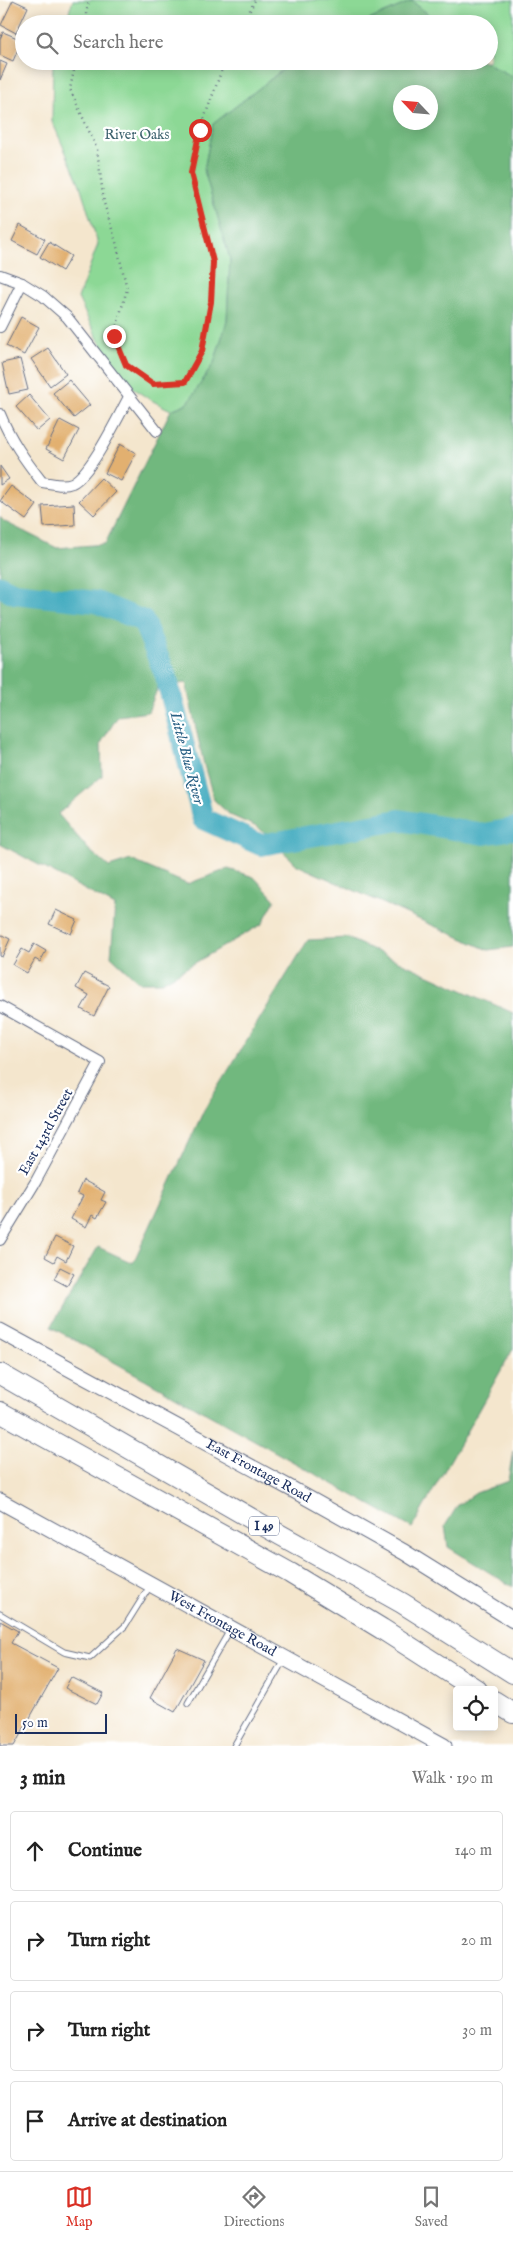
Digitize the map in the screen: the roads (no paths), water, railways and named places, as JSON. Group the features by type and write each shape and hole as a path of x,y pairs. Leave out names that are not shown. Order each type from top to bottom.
{"highway":[{"name":"I 49","path":"4,1375 259,1523 402,1603 513,1673"},
{"name":"I 49","path":"0,1412 290,1573 471,1686"},
{"path":"498,1704 513,1713"}],"street":[{"path":"0,274 22,283 43,296 66,317 156,431"},
{"path":"0,327 22,283"},
{"path":"0,414 7,432 22,458 42,482 62,485 72,482 85,474 130,397"},
{"name":"East 143rd Street","path":"0,1006 100,1062 36,1181 0,1240"},
{"name":"East Frontage Road","path":"0,1331 288,1486 404,1552 513,1620"},
{"name":"West Frontage Road","path":"0,1501 444,1746"}],"lane":[{"path":"0,1614 64,1652 90,1658 125,1626 152,1584"},
{"path":"188,1703 232,1628"},
{"path":"234,1746 285,1659"}],"waterway":[{"name":"Little Blue River","path":"0,586 14,593 96,602 143,621 166,676 203,819 261,845 399,820 484,834 513,829"}],"park label":[{"name":"River Oaks","path":"137,135"}]}
